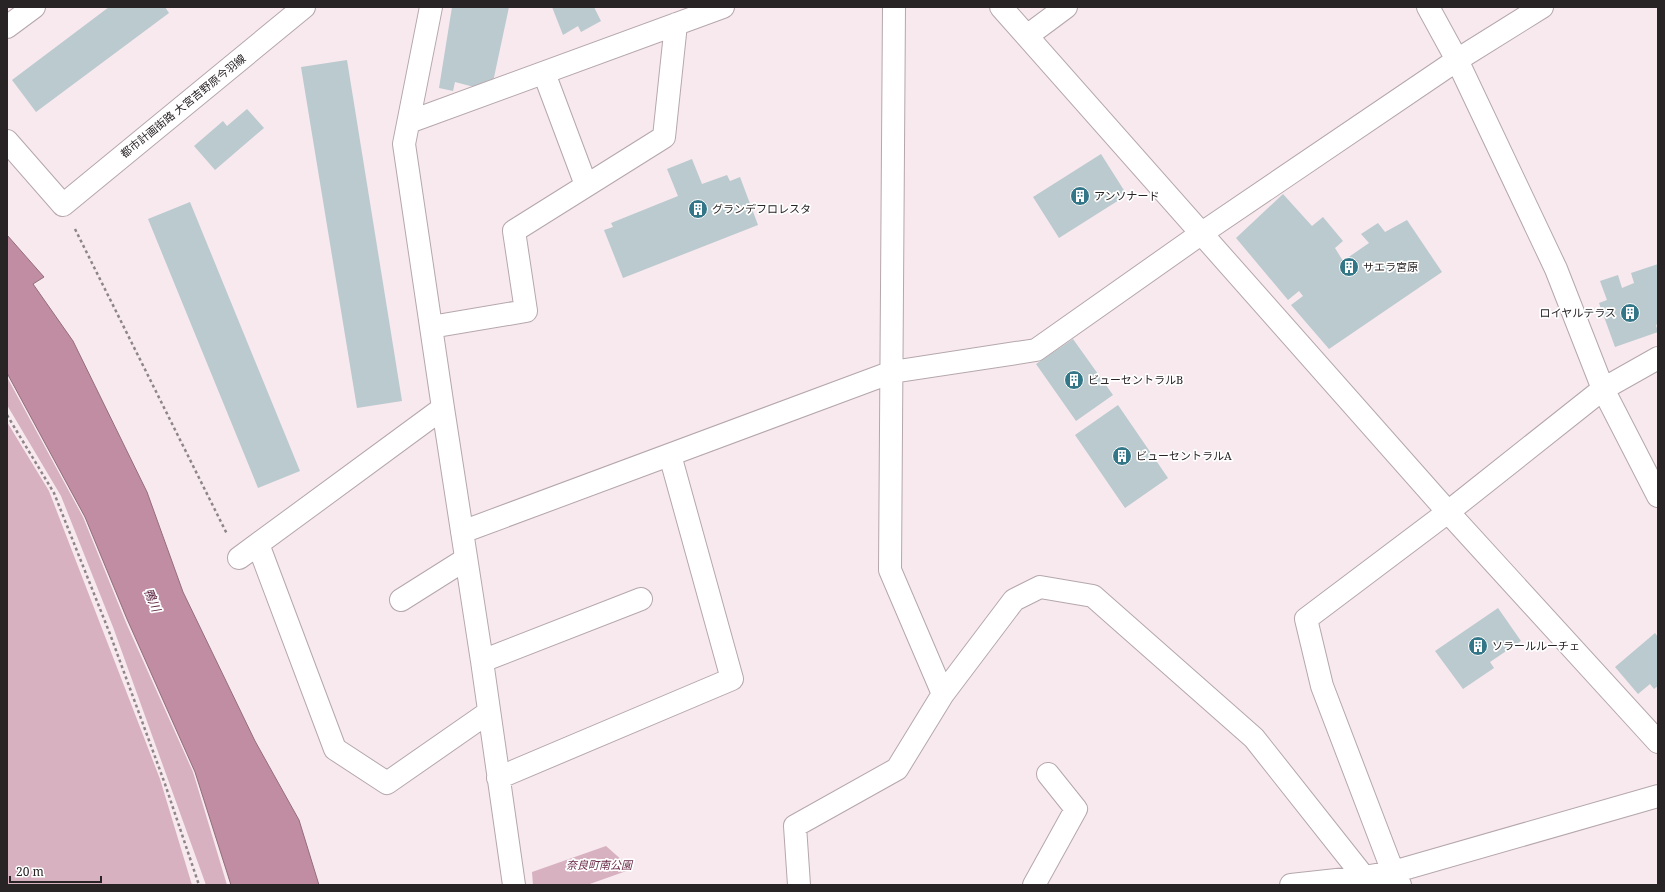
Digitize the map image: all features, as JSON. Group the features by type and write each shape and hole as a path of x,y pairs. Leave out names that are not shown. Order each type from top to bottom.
{"street":[{"path":"7,27 34,7"},
{"name":"都市計画街路 大宮吉野原今羽線","path":"63,205 304,7"},
{"path":"432,7 404,144 482,661 514,885"},
{"path":"409,122 723,7"},
{"path":"894,7 890,570 943,694"},
{"path":"1000,7 1202,232 1448,512 1658,742"},
{"path":"1027,36 1066,7"},
{"path":"1428,7 1457,60 1556,269 1603,389 1658,496"},
{"path":"462,532 892,372 1036,350 1202,232 1457,60 1542,7"},
{"path":"431,327 526,312 514,231 664,137 676,24"},
{"path":"544,73 586,185"},
{"path":"7,141 63,205"},
{"path":"1397,878 1322,686 1306,619 1448,512 1603,389 1658,358"},
{"path":"239,558 443,408"},
{"path":"498,778 732,679 670,455"},
{"path":"258,544 336,749 387,783 489,712"},
{"path":"401,600 466,559"},
{"path":"799,885 795,826 897,769 943,694 1014,600 1040,587 1094,596 1254,738 1364,877"},
{"path":"482,661 641,599"},
{"path":"1034,885 1076,809 1048,774"},
{"path":"1291,885 1364,877 1397,878 1658,796"}],"path":[{"path":"63,205 239,558"},
{"path":"7,415 54,493 110,634 165,784 199,885"}],"green space":[{"path":"7,377 83,517 127,625 193,772 227,885 206,885 113,627 61,496 7,405"},
{"path":"7,422 49,491 160,779 192,885 7,885"},
{"name":"奈良町南公園","path":"606,846 632,869 587,885 533,885 532,872"}],"water":[{"name":"鴨川","path":"7,235 44,277 33,284 73,341 147,492 183,592 255,741 299,820 319,885 231,885 195,772 127,619 85,517 7,373"}],"building":[{"path":"109,7 165,7 169,13 36,112 12,80"},
{"path":"452,7 509,7 493,82 478,88 455,82 453,91 439,88"},
{"path":"552,7 594,7 601,21 581,32 578,26 563,35"},
{"path":"347,60 402,401 357,408 301,67"},
{"path":"247,109 264,128 215,170 194,146 223,121 227,126"},
{"name":"アンソナード","path":"1101,154 1127,195 1059,238 1033,197"},
{"name":"グランデフロレスタ","path":"692,159 702,184 727,175 730,181 740,177 758,225 623,278 604,230 613,227 611,223 678,196 667,169"},
{"name":"サエラ宮原","path":"1283,194 1312,226 1323,217 1343,241 1335,248 1343,261 1369,243 1361,234 1378,223 1385,232 1407,220 1442,272 1329,349 1291,305 1303,296 1299,291 1288,300 1236,238"},
{"path":"190,202 300,471 258,488 148,219"},
{"name":"ロイヤルテラス","path":"1658,264 1658,324 1656,325 1658,332 1615,347 1599,303 1607,300 1600,281 1618,275 1622,288 1634,283 1631,273"},
{"name":"ビューセントラルB","path":"1073,339 1113,395 1076,421 1036,364"},
{"name":"ビューセントラルA","path":"1118,405 1168,478 1125,508 1075,435"},
{"name":"ソラールルーチェ","path":"1498,608 1521,641 1490,662 1494,668 1463,689 1435,651"},
{"path":"1655,633 1658,637 1658,686 1654,689 1650,684 1638,694 1615,667"}],"place":[{"name":"アンソナード","path":"1080,196"},
{"name":"グランデフロレスタ","path":"698,209"},
{"name":"サエラ宮原","path":"1349,267"},
{"name":"ロイヤルテラス","path":"1630,313"},
{"name":"ビューセントラルB","path":"1074,380"},
{"name":"ビューセントラルA","path":"1122,456"},
{"name":"ソラールルーチェ","path":"1478,646"}]}
